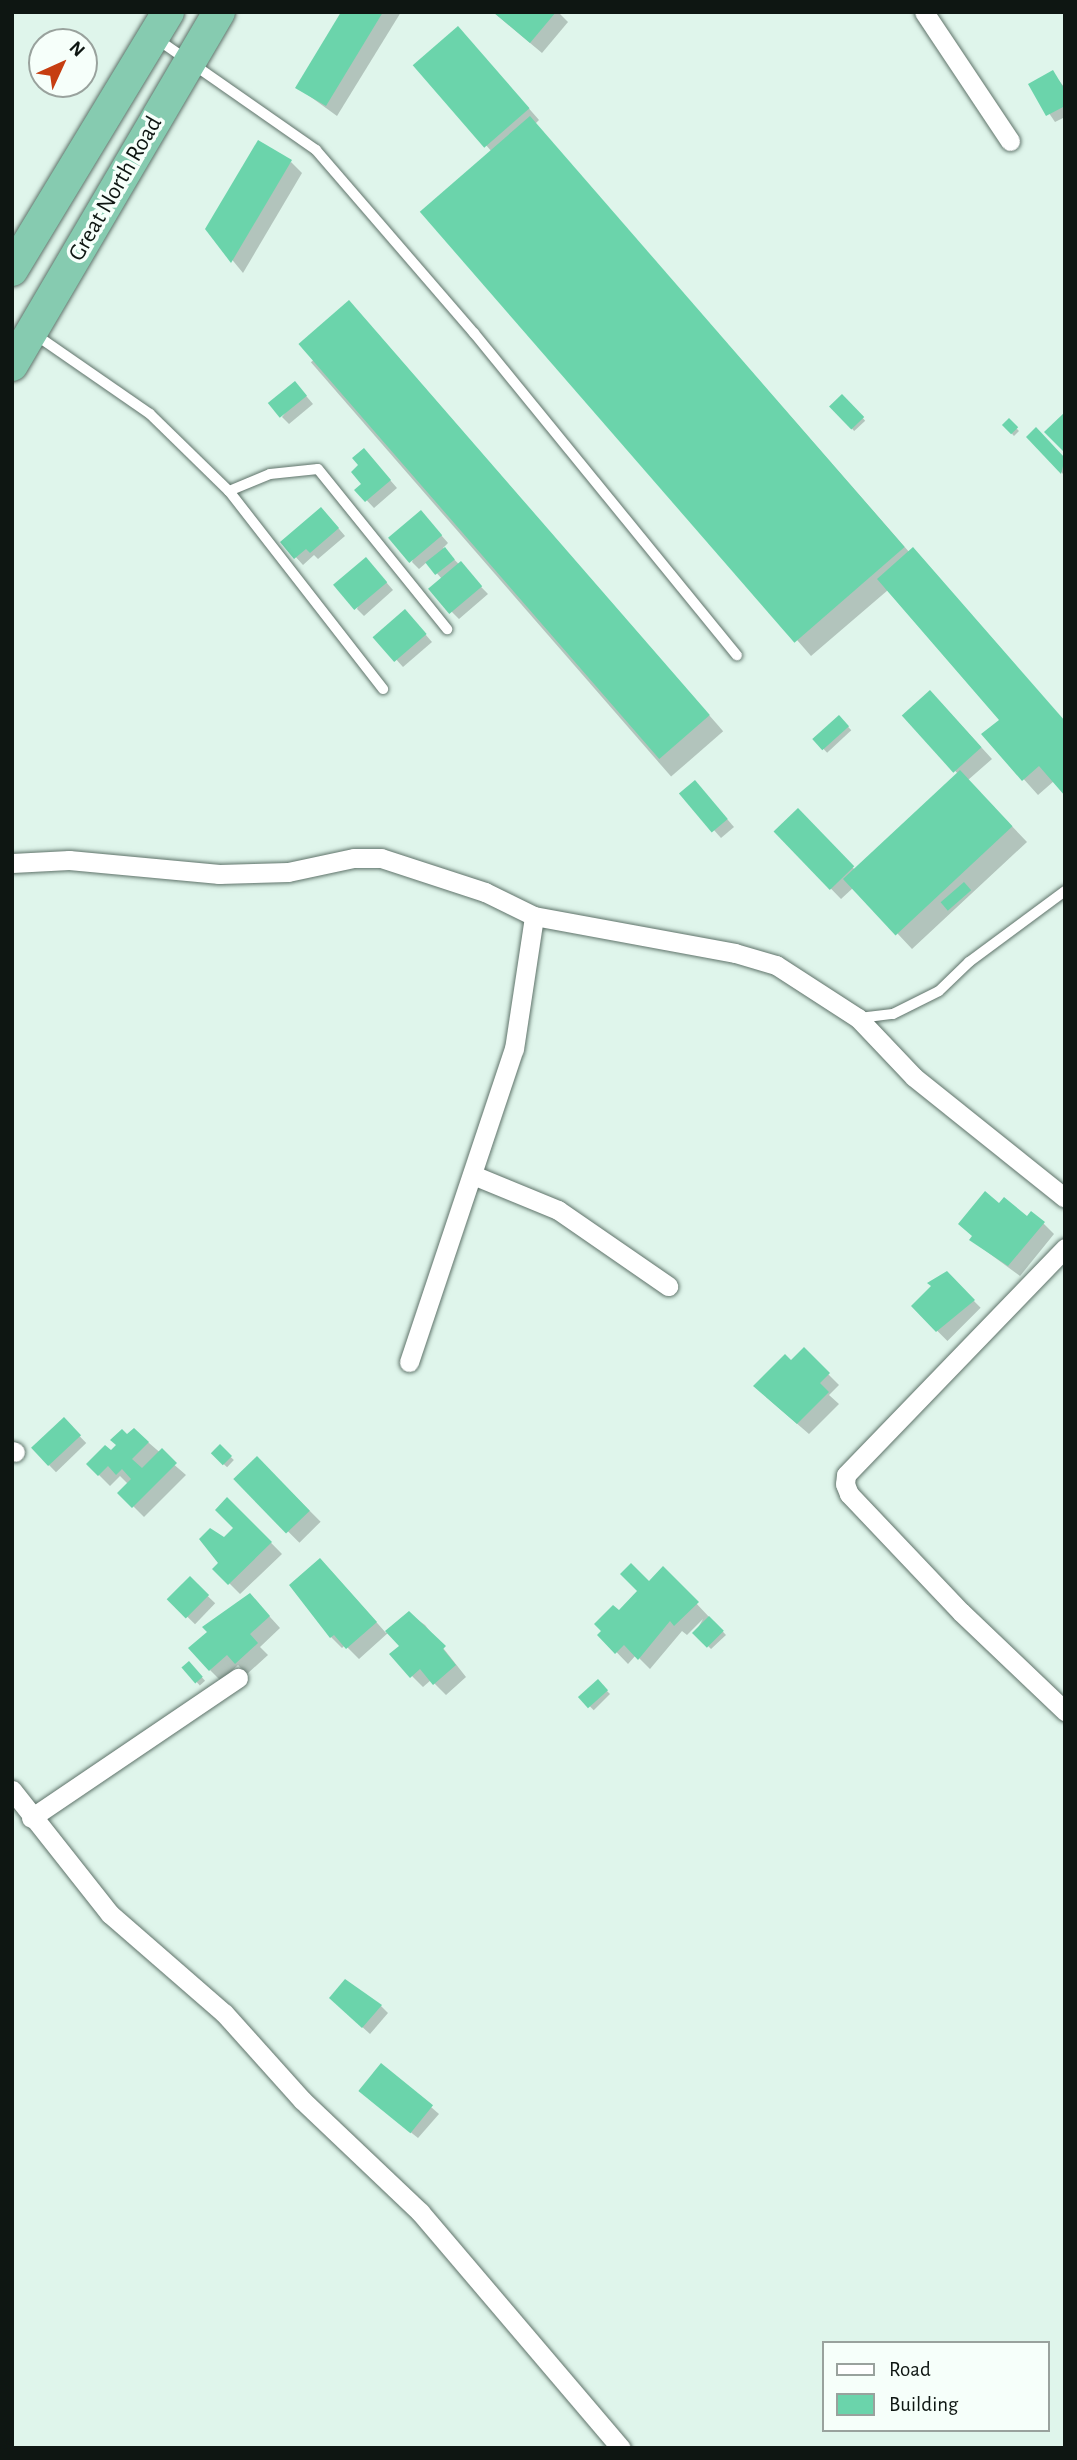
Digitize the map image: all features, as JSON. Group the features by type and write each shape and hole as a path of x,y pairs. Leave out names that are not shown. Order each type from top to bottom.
{"highway":[{"name":"Great North Road","path":"12,365 219,12"},
{"name":"Great North Road","path":"12,270 161,24"}],"street":[{"path":"924,12 1010,141"},
{"path":"12,863 69,860 219,874 288,872 354,858 381,858 485,892 534,916 735,953 776,965 859,1018 914,1077 1065,1198"},
{"path":"409,1362 514,1049 534,916"},
{"path":"473,1175 558,1210 668,1286"},
{"path":"1065,1248 846,1475 845,1484 849,1494 961,1612 1065,1711"},
{"path":"31,1818 238,1678"},
{"path":"12,1790 31,1818 110,1914 223,2013 302,2100 420,2212 621,2448"}],"lane":[{"path":"161,24 190,60 316,150 474,333 737,655"},
{"path":"33,333 150,414 229,491 383,689"},
{"path":"229,491 270,474 318,469 447,629"},
{"path":"859,1018 893,1014 939,991 969,962 1065,891"}],"building":[{"path":"341,12 383,12 326,106 295,88"},
{"path":"493,12 556,12 530,43"},
{"path":"458,26 530,108 484,148 413,65"},
{"path":"1053,70 1065,90 1065,106 1046,116 1028,84"},
{"path":"530,116 905,547 794,643 420,212"},
{"path":"258,140 292,160 231,263 205,229"},
{"path":"349,300 710,715 659,759 298,344"},
{"path":"295,381 307,396 280,418 268,403"},
{"path":"842,394 864,417 851,430 829,407"},
{"path":"1065,412 1065,453 1044,432"},
{"path":"1009,418 1018,427 1011,434 1002,425"},
{"path":"1036,427 1065,458 1061,474 1026,437"},
{"path":"364,448 391,480 365,502 354,490 361,484 351,472 358,465 352,458"},
{"path":"321,507 339,528 310,553 306,549 294,559 280,542"},
{"path":"421,510 442,535 409,563 388,538"},
{"path":"445,547 455,560 435,575 425,562"},
{"path":"913,547 1065,721 1065,796 1039,766 1022,781 981,734 999,720 877,579"},
{"path":"366,557 387,582 354,610 333,585"},
{"path":"461,561 482,586 449,614 428,589"},
{"path":"405,609 427,634 394,662 373,637"},
{"path":"930,690 982,747 953,773 902,715"},
{"path":"839,715 849,726 822,750 812,739"},
{"path":"960,770 1013,826 895,935 843,879"},
{"path":"695,780 728,819 712,833 679,793"},
{"path":"798,808 854,866 830,890 774,832"},
{"path":"964,882 971,890 948,911 941,902"},
{"path":"985,1191 999,1203 1004,1197 1027,1216 1031,1211 1045,1222 1008,1266 969,1240 972,1236 958,1224"},
{"path":"947,1271 975,1300 936,1332 911,1306 931,1286 927,1283"},
{"path":"804,1347 830,1373 820,1383 829,1392 797,1424 753,1386 785,1354 791,1360"},
{"path":"64,1417 81,1435 48,1466 31,1448"},
{"path":"134,1428 149,1442 132,1459 142,1468 162,1448 177,1463 132,1508 117,1493 131,1479 122,1469 116,1475 108,1466 98,1476 86,1464 105,1445 111,1450 116,1445 110,1440 122,1429 127,1434"},
{"path":"220,1444 232,1456 223,1465 211,1453"},
{"path":"257,1456 310,1511 286,1534 233,1479"},
{"path":"227,1497 272,1542 228,1585 212,1569 218,1563 199,1539 210,1528 224,1537 233,1528 215,1510"},
{"path":"320,1558 377,1622 346,1649 334,1635 330,1638 289,1585"},
{"path":"631,1563 649,1581 663,1566 699,1602 674,1626 670,1621 638,1660 624,1645 615,1654 597,1635 601,1631 594,1624 613,1605 619,1610 637,1591 620,1574"},
{"path":"190,1576 209,1595 186,1618 167,1599"},
{"path":"250,1593 270,1616 250,1634 258,1643 235,1664 227,1655 209,1671 188,1648 207,1632 202,1627"},
{"path":"409,1611 446,1646 443,1649 456,1665 433,1685 420,1669 410,1678 389,1654 399,1646 385,1631"},
{"path":"709,1616 724,1631 707,1648 692,1633"},
{"path":"189,1661 203,1677 195,1683 181,1668"},
{"path":"598,1679 608,1690 588,1708 578,1697"},
{"path":"345,1979 382,2005 362,2028 329,1998"},
{"path":"381,2063 433,2105 410,2133 358,2091"}]}
